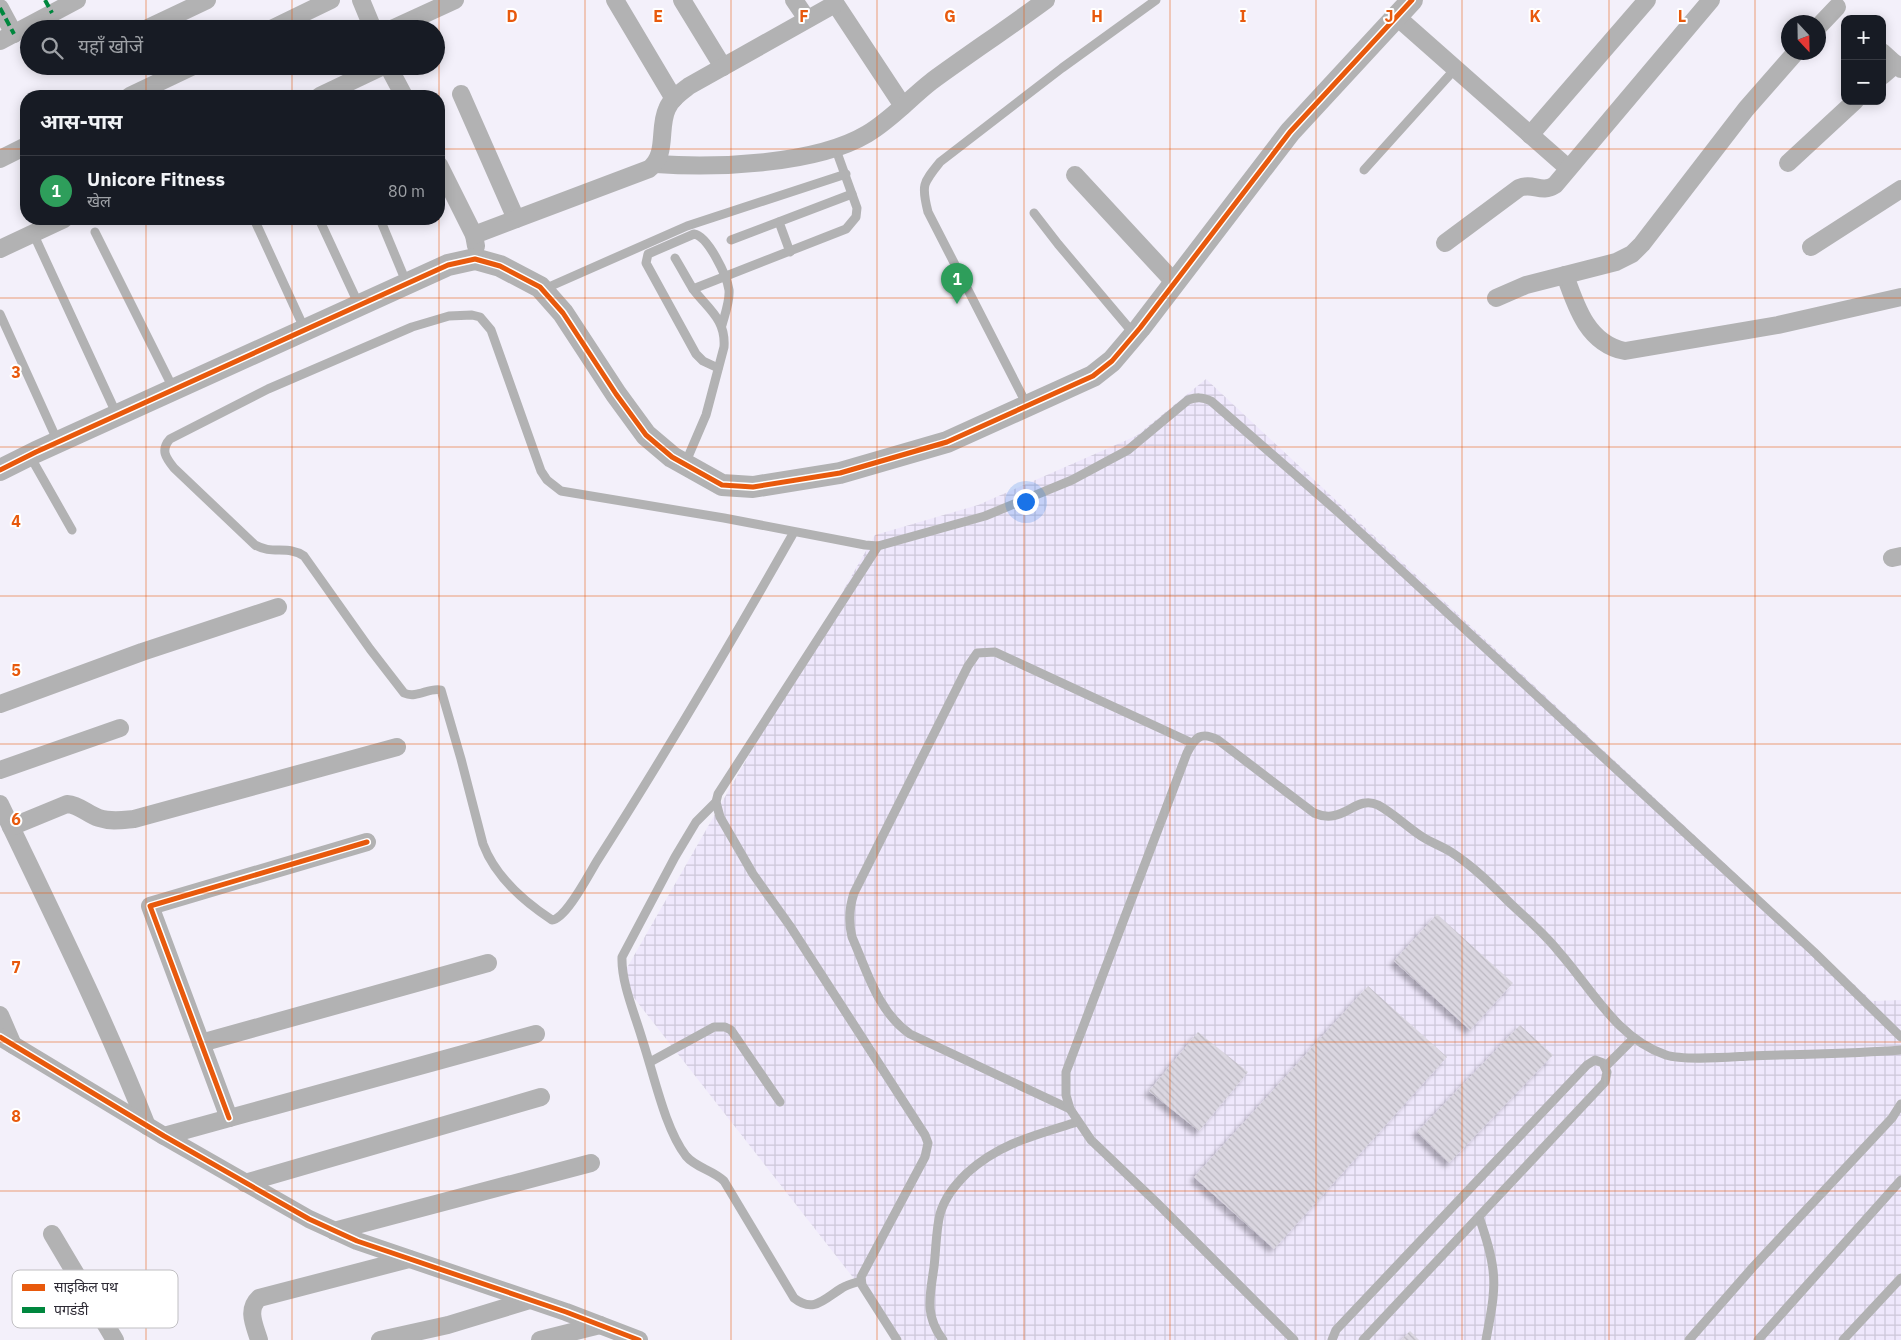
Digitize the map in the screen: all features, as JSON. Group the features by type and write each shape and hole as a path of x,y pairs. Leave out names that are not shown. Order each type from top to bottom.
{"street":[{"path":"30,20 49,6 77,0"},
{"path":"165,20 207,0"},
{"path":"361,0 369,20"},
{"path":"412,20 455,0"},
{"path":"615,0 674,99"},
{"path":"682,0 723,67"},
{"path":"794,0 807,19"},
{"path":"656,164 689,166 781,160 835,147 868,134 932,81 1046,0"},
{"path":"1530,135 1647,0"},
{"path":"1445,243 1519,188 1529,186 1543,190 1555,185 1711,0"},
{"path":"288,20 322,2"},
{"path":"474,235 649,169 656,164 660,152 666,110 674,99 689,86 834,2 903,106"},
{"path":"0,470 448,265 475,259 500,266 542,290 563,313 616,394 646,434 672,458 722,485 753,487 840,473 947,442 1093,376 1112,361 1135,335 1290,132 1404,6 1455,69 1568,168"},
{"path":"0,8 7,37 20,27"},
{"path":"1826,19 1838,8"},
{"path":"1886,56 1898,67 1886,74"},
{"path":"1496,298 1526,285 1616,262 1632,254 1642,244 1746,110 1789,60"},
{"path":"143,90 174,75"},
{"path":"333,90 365,75"},
{"path":"393,75 401,90"},
{"path":"461,94 516,219"},
{"path":"1788,163 1851,105"},
{"path":"0,159 20,149"},
{"path":"1075,175 1174,282"},
{"path":"445,177 474,235 476,245 475,259"},
{"path":"1811,247 1901,189"},
{"path":"1,248 51,225"},
{"path":"1565,275 1576,307 1585,323 1604,342 1625,351 1778,325 1901,297"},
{"path":"0,704 142,652 278,608"},
{"path":"0,770 120,728"},
{"path":"11,826 67,804 74,804 98,818 108,821 134,818 397,747"},
{"path":"0,804 83,977 148,1126"},
{"path":"230,1118 150,906 367,842"},
{"path":"202,1043 488,963"},
{"path":"0,1015 7,1041 164,1136 309,1220 408,1259 530,1300 636,1340"},
{"path":"164,1136 536,1034"},
{"path":"245,1183 541,1096"},
{"path":"334,1230 591,1163"},
{"path":"52,1234 73,1270"},
{"path":"259,1340 252,1308 259,1298 408,1259"},
{"path":"380,1340 448,1325 530,1300"},
{"path":"540,1340 600,1325"},
{"path":"108,1328 115,1340"}],"lane":[{"path":"1027,405 928,212 924,195 925,181 940,162 1062,68 1156,0"},
{"path":"1364,170 1455,69"},
{"path":"693,289 790,252 846,229 852,224 856,217 857,208 835,147"},
{"path":"542,290 687,226 846,174"},
{"path":"731,240 852,194"},
{"path":"1034,213 1135,335"},
{"path":"779,222 790,252"},
{"path":"257,225 305,330"},
{"path":"322,225 360,305"},
{"path":"382,225 407,284"},
{"path":"95,232 174,390"},
{"path":"33,233 118,415"},
{"path":"718,368 704,361 696,354 646,263 648,254 694,234 700,235 726,276 729,298 722,325"},
{"path":"675,258 693,289 722,325 725,336 724,347 706,415 685,464"},
{"path":"0,314 58,442"},
{"path":"794,532 746,617 634,803 560,917 552,920 509,885 488,858 482,844 444,695 441,690 437,689 412,695 404,693 370,649 304,556 292,551 267,550 255,545 174,468 167,458 164,449 170,439 268,389 376,342 436,320 458,315 472,315 480,317 491,330 541,472 554,487 584,496 724,518 878,546 985,516 1072,480 1118,456 1188,400 1198,397 1210,401 1345,517 1814,952 1901,1037"},
{"path":"33,454 72,530"},
{"path":"878,546 718,794 716,802 720,817 753,874 790,926 921,1128 928,1142 925,1158 863,1272 861,1281 897,1340"},
{"path":"1070,1109 910,1034 898,1026 882,1004 852,937 849,925 850,905 854,893 954,692 977,653 995,652 1192,744"},
{"path":"1294,1340 1091,1140 1077,1122 1070,1109 1066,1095 1066,1072 1133,893 1192,744 1197,738 1210,736 1218,740 1314,813 1329,818 1362,804 1376,804 1423,838 1449,851 1475,869 1543,935 1560,952 1596,1000 1620,1026 1652,1050 1669,1056 1720,1058 1901,1050"},
{"path":"716,802 696,822 675,857 622,957 622,970 671,1129 688,1158 718,1174 724,1181 794,1298 805,1305 813,1305 829,1298 842,1288 861,1281"},
{"path":"650,1062 714,1027 725,1027 730,1030 780,1102"},
{"path":"1605,1067 1634,1038"},
{"path":"1332,1340 1336,1330 1587,1065 1594,1060 1600,1062 1605,1067 1607,1076 1605,1082 1363,1340"},
{"path":"1689,1340 1892,1118 1901,1104"},
{"path":"943,1340 932,1322 930,1302 940,1216 951,1191 982,1159 996,1151 1020,1140 1077,1122"},
{"path":"1758,1340 1901,1180"},
{"path":"1479,1217 1487,1240 1493,1272 1492,1299 1486,1340"},
{"path":"1843,1340 1901,1278"}],"shaded area":[{"path":"1206,379 1872,1001 1901,1000 1901,1340 902,1340 620,980 875,535 978,505 1136,436"}],"building":[{"path":"1437,914 1513,983 1470,1030 1394,961"},
{"path":"1368,986 1447,1057 1274,1249 1194,1177"},
{"path":"1520,1025 1553,1055 1449,1163 1417,1132"},
{"path":"1198,1032 1248,1072 1199,1131 1149,1091"},
{"path":"1410,1331 1419,1340 1401,1340"}],"marked path":[{"path":"45,0 52,13"},
{"path":"0,8 14,34"}],"cycle path":[{"path":"0,470 448,265 475,259 500,266 540,287 563,313 616,394 646,435 672,457 722,485 753,487 840,473 947,442 1093,376 1112,361 1140,328 1290,132 1412,0"},
{"path":"229,1118 150,906 367,842"},
{"path":"0,1037 164,1136 309,1219 357,1241 566,1312 639,1340"}],"place":[{"name":"Unicore Fitness","path":"957,304"}]}
